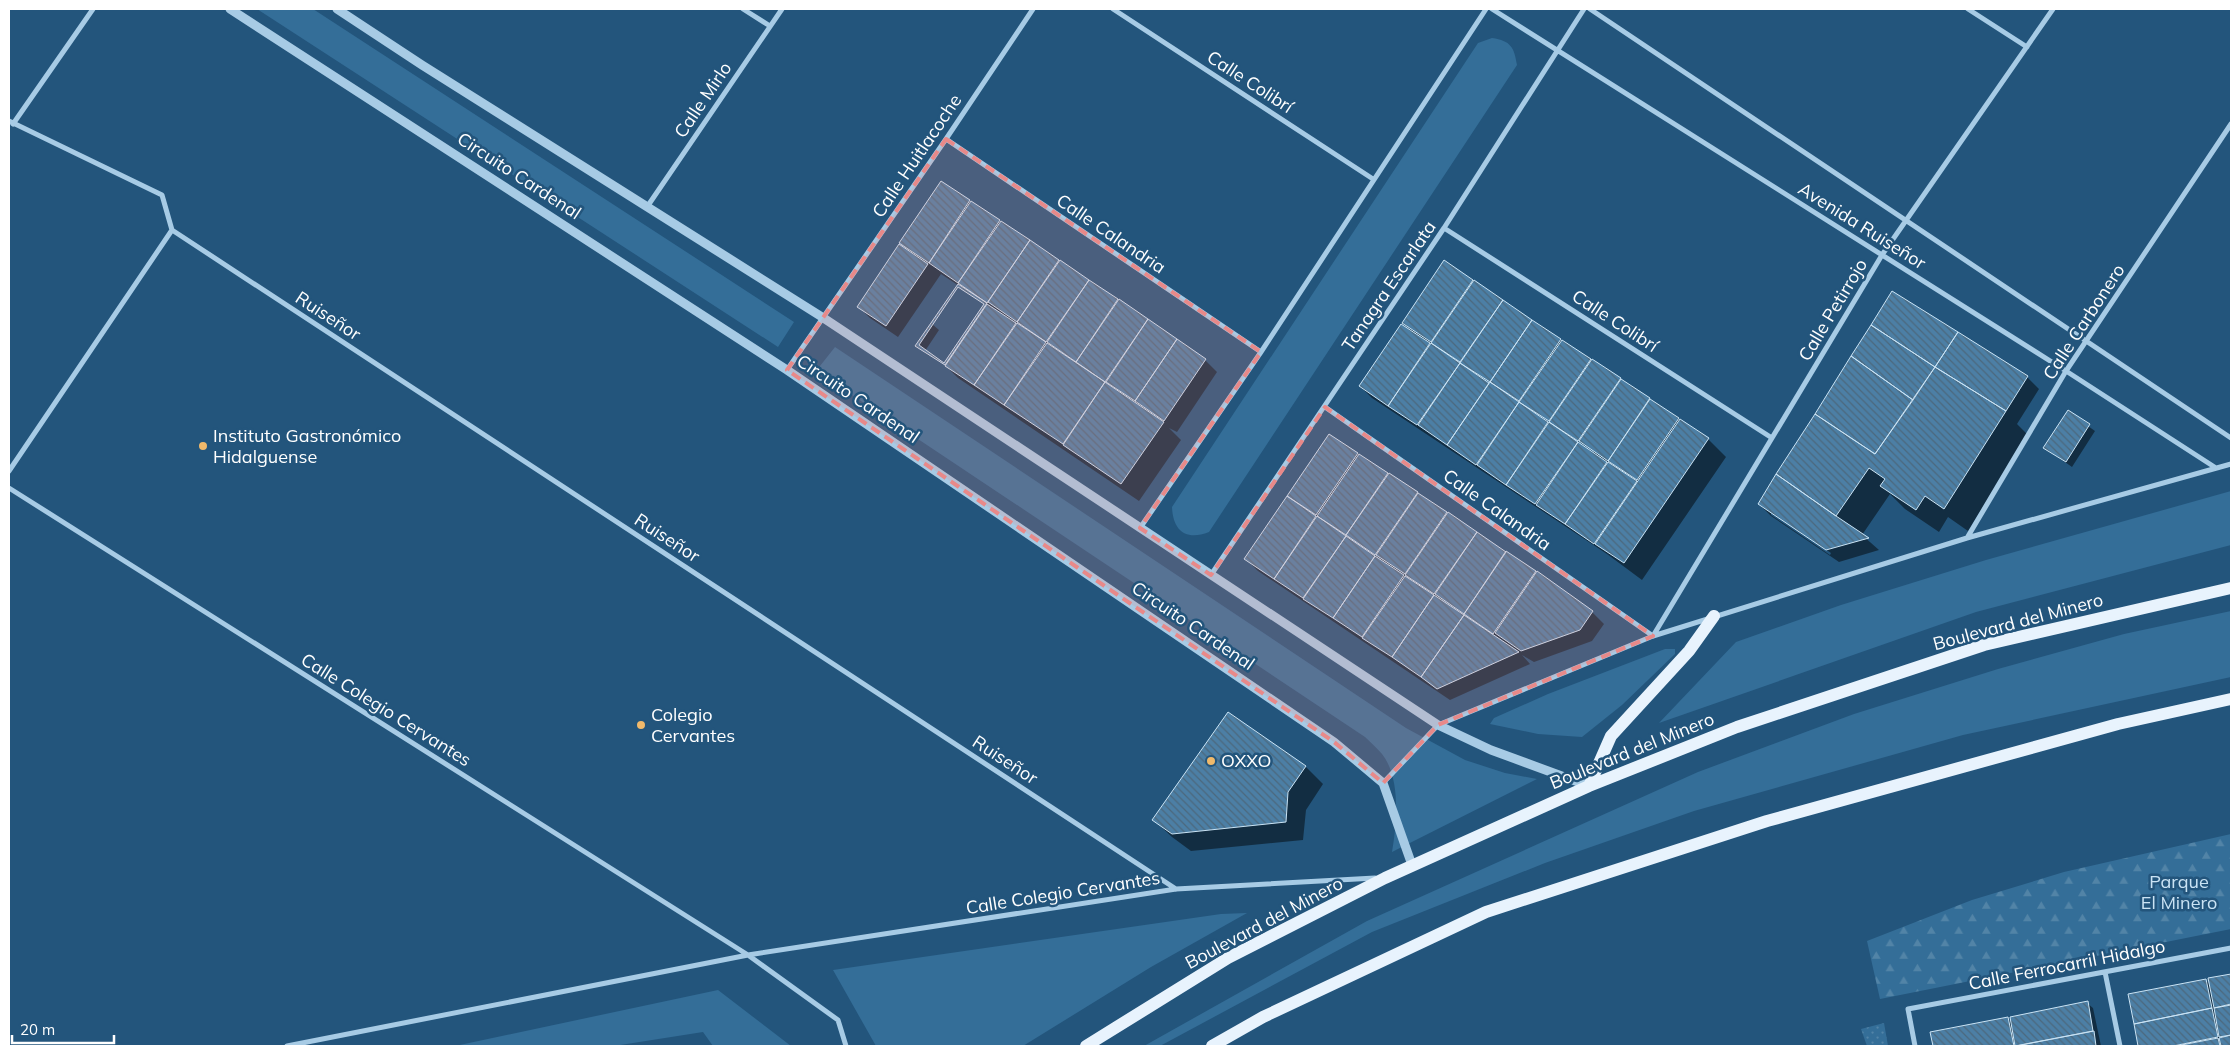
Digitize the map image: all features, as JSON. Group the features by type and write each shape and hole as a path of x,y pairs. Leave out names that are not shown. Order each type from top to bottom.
{"main road":[{"name":"Boulevard del Minero","path":"1086,1046 1228,958 1412,865 1589,786 1737,727 1984,645 2231,588"},
{"path":"1589,786 1611,736 1688,651 1714,616"},
{"path":"1212,1046 1263,1017 1486,912 1767,821 2118,724 2231,699"}],"street":[{"path":"10,467 172,230 162,195 11,123 93,9"},
{"name":"Circuito Cardenal","path":"230,9 787,370 1334,742 1383,783"},
{"path":"338,9 422,65 822,317 1438,725 1491,750 1589,786"},
{"path":"743,9 770,26"},
{"name":"Calle Mirlo","path":"647,206 782,9"},
{"name":"Calle Huitlacoche","path":"787,370 1033,9"},
{"name":"Calle Colibrí","path":"1113,9 1373,179"},
{"path":"1140,528 1261,352 1486,9"},
{"name":"Avenida Ruiseñor","path":"1492,9 2066,371 2216,468"},
{"name":"Tanagra Escarlata","path":"1211,575 1444,228 1584,9"},
{"name":"Avenida Ruiseñor","path":"1590,9 2231,438"},
{"path":"1968,9 2027,47"},
{"name":"Calle Petirrojo","path":"1653,636 1882,255 2053,9"},
{"name":"Calle Carbonero","path":"1967,538 2066,371 2231,124"},
{"name":"Calle Calandria","path":"946,139 1261,352"},
{"name":"Calle Colibrí","path":"1444,228 1772,438"},
{"name":"Ruiseñor","path":"172,230 1176,889"},
{"name":"Calle Calandria","path":"1325,407 1653,636"},
{"path":"1412,865 1383,783 1438,725 1653,636 1967,538 2231,464"},
{"name":"Calle Colegio Cervantes","path":"9,488 748,955"},
{"name":"Calle Colegio Cervantes","path":"287,1046 748,955 1176,889 1385,878"},
{"name":"Calle Ferrocarril Hidalgo","path":"1915,1046 1908,1009 2231,948"},
{"path":"748,955 838,1020 846,1046"},
{"path":"2105,972 2120,1046"}],"highlighted area":[{"path":"946,139 1261,352 1140,528 1211,575 1325,407 1653,636 1438,725 1383,783 1334,742 787,370"}],"green space":[{"path":"257,9 313,9 794,322 778,347"},
{"path":"1492,38 1504,41 1513,49 1517,65 1209,532 1194,535 1182,532 1175,522 1172,507 1478,43"},
{"path":"835,347 1406,728 1465,760 1505,773 1537,779 1392,852 1396,801 1392,775 1382,754 1365,737 816,371"},
{"path":"2231,491 2231,545 1976,612 1659,723 1736,642 1841,605 1986,560"},
{"path":"2231,611 2231,677 1963,735 1694,811 1545,863 1372,932 1160,1046 1144,1046 1367,921 1698,772 1854,714 1998,669 2124,634"},
{"path":"1665,649 1675,649 1675,654 1622,705 1582,737 1538,734 1490,724 1494,718 1548,694"},
{"name":"Parque El Minero","path":"2231,834 2231,929 1880,999 1867,941 1972,900 2064,872"},
{"path":"1247,913 1151,967 1023,1046 876,1046 833,970 1221,914"},
{"path":"718,990 791,1046 713,1046 703,1032 614,1046 455,1046"},
{"path":"1884,1023 1888,1046 1867,1046 1861,1029"}],"building":[{"path":"941,181 970,200 929,263 899,243"},
{"path":"971,201 1000,220 958,283 929,263"},
{"path":"1001,221 1030,240 987,303 958,283"},
{"path":"1030,240 1059,260 1017,322 988,302"},
{"path":"899,244 928,264 886,326 857,307"},
{"path":"1060,260 1089,280 1046,342 1017,322"},
{"path":"1444,260 1473,280 1431,342 1402,323"},
{"path":"1089,280 1118,299 1076,362 1047,342"},
{"path":"1474,280 1503,300 1460,362 1431,343"},
{"path":"958,284 987,303 945,365 915,346","holes":["958,287 984,304 944,363 919,345"]},
{"path":"1892,291 1958,332 1935,367 1871,325"},
{"path":"1119,299 1148,319 1105,382 1076,362"},
{"path":"1503,300 1532,320 1490,382 1460,363"},
{"path":"987,304 1016,323 974,385 945,366"},
{"path":"1148,319 1177,339 1135,401 1106,382"},
{"path":"1532,320 1561,339 1519,401 1490,382"},
{"path":"1017,323 1046,342 1004,405 974,385"},
{"path":"1401,324 1430,343 1388,406 1359,386"},
{"path":"1871,325 1935,367 1913,400 1851,356"},
{"path":"1958,332 2028,376 2006,411 1935,367"},
{"path":"1177,339 1206,359 1164,421 1135,401"},
{"path":"1562,340 1591,359 1549,421 1519,402"},
{"path":"1047,343 1105,382 1063,444 1004,405"},
{"path":"1431,343 1460,363 1417,425 1388,406"},
{"path":"1851,356 1913,400 1875,454 1815,414"},
{"path":"1592,359 1621,378 1578,441 1549,422"},
{"path":"1460,363 1489,383 1447,445 1418,425"},
{"path":"1935,367 2006,411 1944,509 1925,496 1916,510 1880,486 1885,479 1869,468 1836,516 1776,474 1815,414 1875,454"},
{"path":"1621,379 1650,398 1608,461 1579,441"},
{"path":"1105,382 1164,422 1121,484 1063,445"},
{"path":"1490,382 1519,402 1476,465 1447,445"},
{"path":"1650,399 1679,418 1637,480 1608,461"},
{"path":"1519,402 1548,422 1506,485 1477,465"},
{"path":"2068,410 2090,424 2066,462 2043,448"},
{"path":"1680,419 1709,438 1624,563 1595,544"},
{"path":"1549,422 1578,442 1535,504 1506,485"},
{"path":"1329,434 1358,453 1316,515 1287,496"},
{"path":"1578,442 1607,462 1565,524 1536,505"},
{"path":"1359,454 1388,473 1346,535 1317,516"},
{"path":"1608,462 1637,481 1594,544 1565,524"},
{"path":"1389,473 1418,492 1375,555 1346,535"},
{"path":"1776,474 1869,538 1826,550 1758,504"},
{"path":"1418,493 1447,512 1405,574 1376,555"},
{"path":"1287,496 1316,516 1274,579 1244,559"},
{"path":"1448,512 1477,532 1434,594 1405,575"},
{"path":"1317,516 1346,536 1303,598 1274,579"},
{"path":"1477,532 1506,552 1464,614 1435,594"},
{"path":"1346,536 1375,556 1333,618 1303,599"},
{"path":"1506,551 1536,571 1493,634 1464,614"},
{"path":"1375,556 1404,575 1362,637 1333,618"},
{"path":"1537,571 1593,611 1580,630 1521,651 1495,633"},
{"path":"1405,576 1434,595 1392,657 1362,638"},
{"path":"1434,595 1464,615 1421,677 1392,657"},
{"path":"1464,615 1519,652 1437,689 1421,677"},
{"path":"1228,712 1306,766 1288,792 1286,822 1172,834 1152,820"},
{"path":"2231,974 2231,1004 2214,1008 2208,978"},
{"path":"2206,979 2212,1008 2134,1024 2128,994"},
{"path":"2088,1001 2093,1031 2015,1046 2010,1017"},
{"path":"2231,1005 2231,1035 2219,1037 2214,1008"},
{"path":"2212,1008 2218,1037 2173,1046 2138,1046 2134,1024"},
{"path":"2008,1017 2014,1046 1933,1046 1930,1032"},
{"path":"2094,1031 2096,1046 2016,1046"},
{"path":"2231,1035 2231,1046 2221,1046 2219,1038"},
{"path":"2218,1038 2220,1046 2176,1046"}],"place":[{"name":"Instituto Gastronómico Hidalguense","path":"203,446"},
{"name":"Colegio Cervantes","path":"641,725"},
{"name":"OXXO","path":"1211,761"}]}
